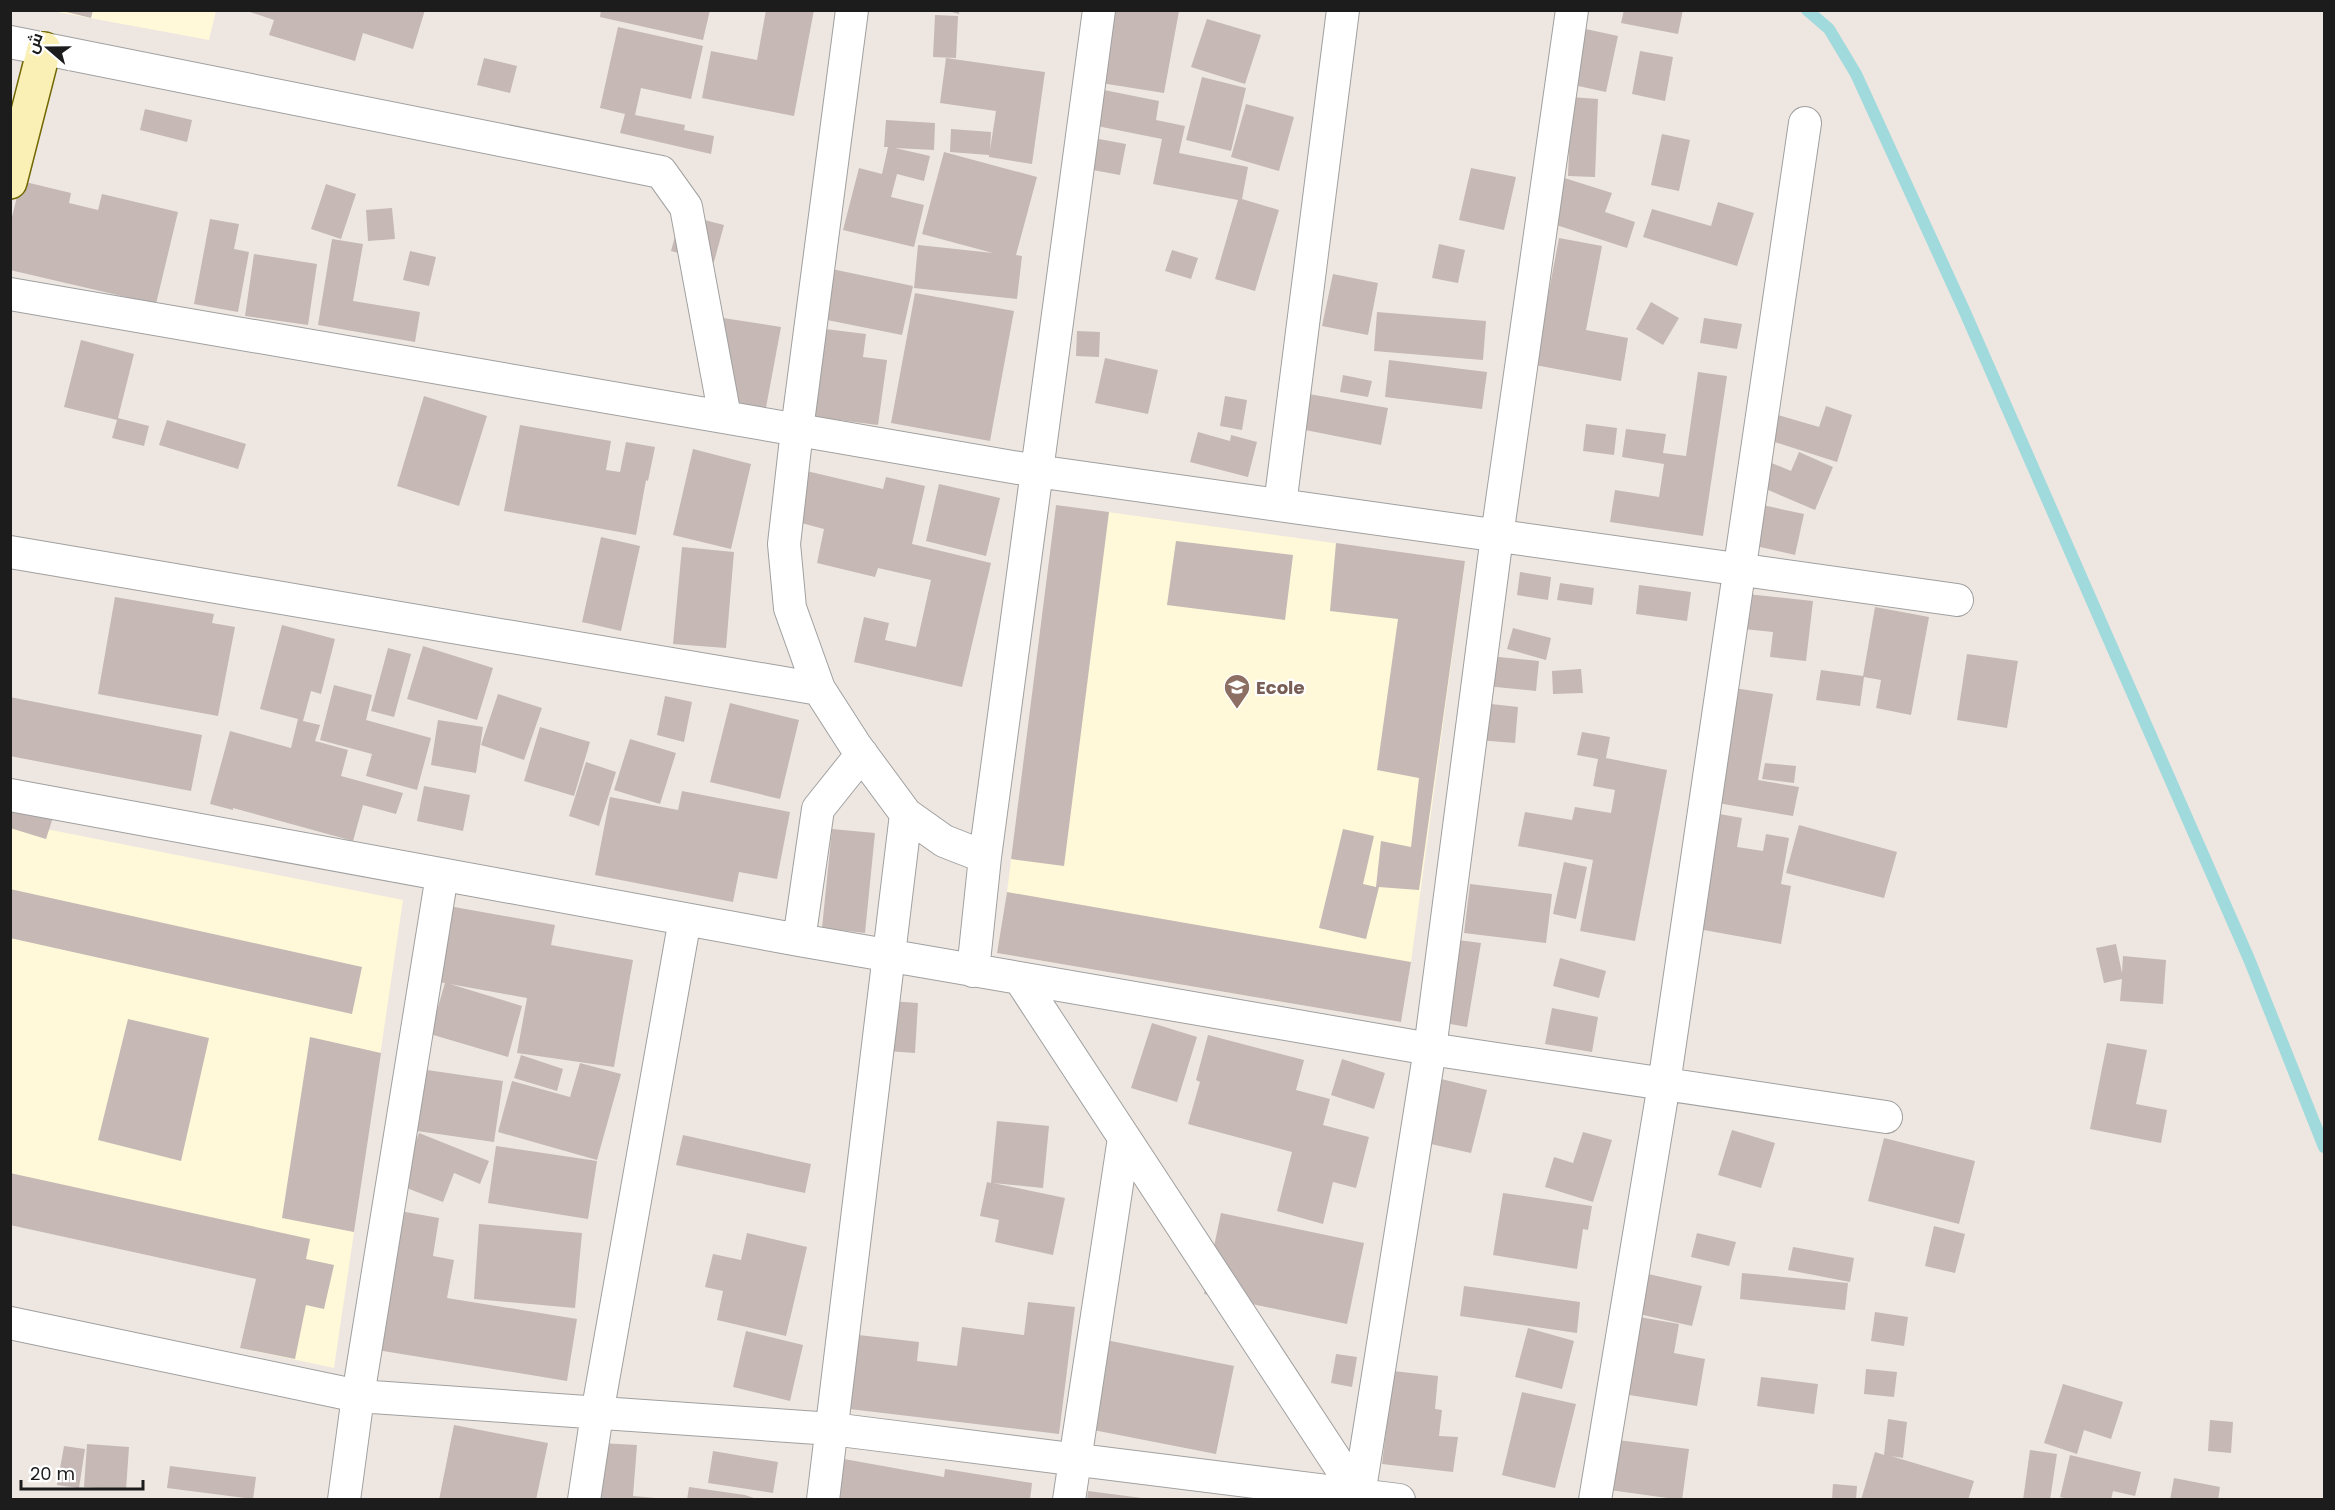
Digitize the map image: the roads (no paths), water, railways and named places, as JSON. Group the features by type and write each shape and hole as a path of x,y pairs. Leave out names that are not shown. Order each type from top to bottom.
{"street":[{"path":"852,10 784,544 790,608 819,689 862,754 906,814 944,841 985,857"},
{"path":"973,971 985,857 1099,10"},
{"path":"1280,505 1343,10"},
{"path":"1360,1497 1430,1049 1497,536 1572,10"},
{"path":"10,42 661,172 686,207 725,417"},
{"path":"10,182 44,48"},
{"path":"1595,1500 1664,1084 1805,123"},
{"path":"10,294 1036,471 1957,600"},
{"path":"10,552 819,689"},
{"path":"799,940 818,809 862,754"},
{"path":"10,795 973,971 1430,1049 1886,1117"},
{"path":"823,1500 906,814"},
{"path":"345,1500 358,1396 442,875"},
{"path":"584,1500 597,1414 685,919"},
{"path":"1020,979 1360,1497"},
{"path":"1069,1500 1124,1138"},
{"path":"10,1323 358,1396 832,1429 1074,1460 1311,1494 1399,1500"}],"waterway":[{"path":"1807,10 1829,29 1856,74 1964,310 2249,959 2324,1147"}],"place":[{"name":"Ecole","path":"1237,710"}]}
